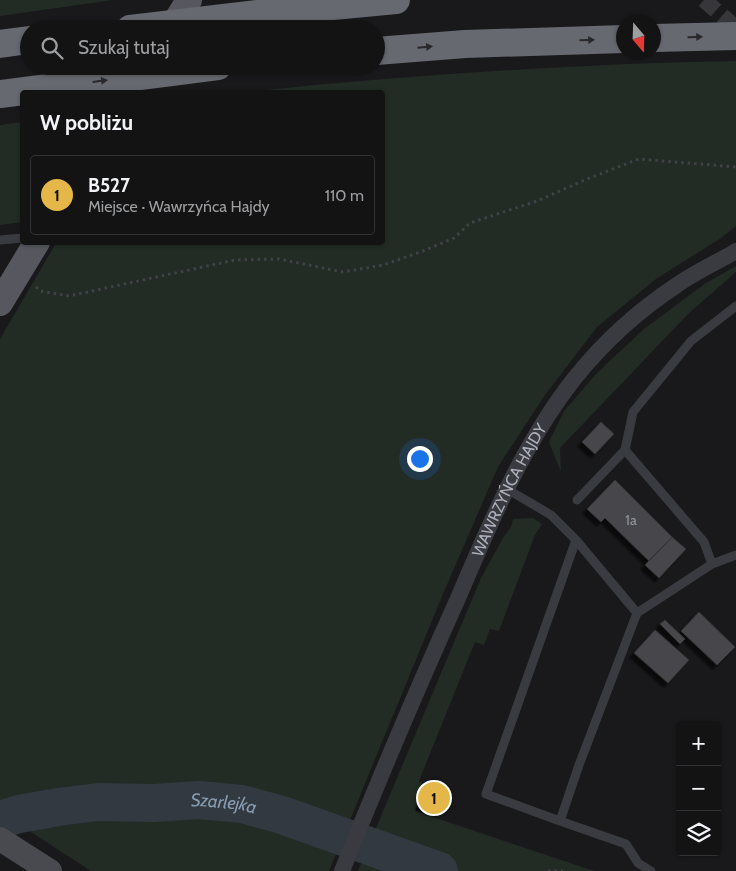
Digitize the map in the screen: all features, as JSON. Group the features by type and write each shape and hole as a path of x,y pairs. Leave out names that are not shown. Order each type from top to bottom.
{"highway":[{"path":"206,20 396,0"},
{"path":"661,38 736,36"},
{"path":"385,50 465,44 616,39"},
{"path":"0,44 20,41"},
{"path":"31,90 148,75"},
{"path":"0,94 20,91"}],"main road":[{"path":"177,20 189,0"},
{"path":"132,90 141,75"},
{"path":"0,303 35,245"}],"street":[{"name":"WAWRZYŃCA HAJDY","path":"342,870 404,719 507,489 542,422 574,379 598,351 633,318 676,285 736,251"},
{"path":"0,839 45,868"}],"lane":[{"path":"0,240 20,238"},
{"path":"577,500 626,450 633,412 691,341 736,306"},
{"path":"626,450 704,542 712,564"},
{"path":"507,489 551,514 576,540 637,613"},
{"path":"576,540 486,794 626,844 638,863 651,871"},
{"path":"560,821 579,765 637,613 712,564 736,555"}],"path":[{"path":"20,270 40,291 69,296 235,260 279,259 343,272 383,265 423,252 454,238 470,223 537,201 639,159 736,167"},
{"path":"548,871 563,871"}],"shaded area":[{"path":"0,0 113,0 0,16"},
{"path":"736,61 736,226 721,238 656,279 597,327 545,395 498,467 443,594 329,871 91,871 0,812 0,339 55,245 385,245 385,90 266,90 491,71"},
{"path":"20,122 20,222 0,225 0,125"},
{"path":"736,266 736,272 689,313 560,448 561,472 549,442 564,411 597,373 644,329 706,283"},
{"path":"533,518 542,524 535,535 499,631 490,629 484,645 475,642 419,781 425,785 415,811 594,871 358,871 481,578 511,527 513,519"}],"building":[{"path":"601,422 614,434 595,454 582,442"},
{"path":"615,480 672,537 649,561 605,518 601,522 587,509"},
{"path":"672,537 686,549 659,578 645,565"},
{"path":"699,612 735,647 717,665 681,631"},
{"path":"665,620 685,639 680,644 660,624"},
{"path":"655,630 689,660 668,683 634,653"},
{"path":"429,784 447,791 440,812 420,805"}],"waterway":[{"name":"Szarlejka","path":"0,820 19,814 98,802 154,803 199,800 242,804 282,815 439,871"}],"tunnel":[{"path":"704,0 736,28"}],"place":[{"name":"B527","path":"434,798"}]}
